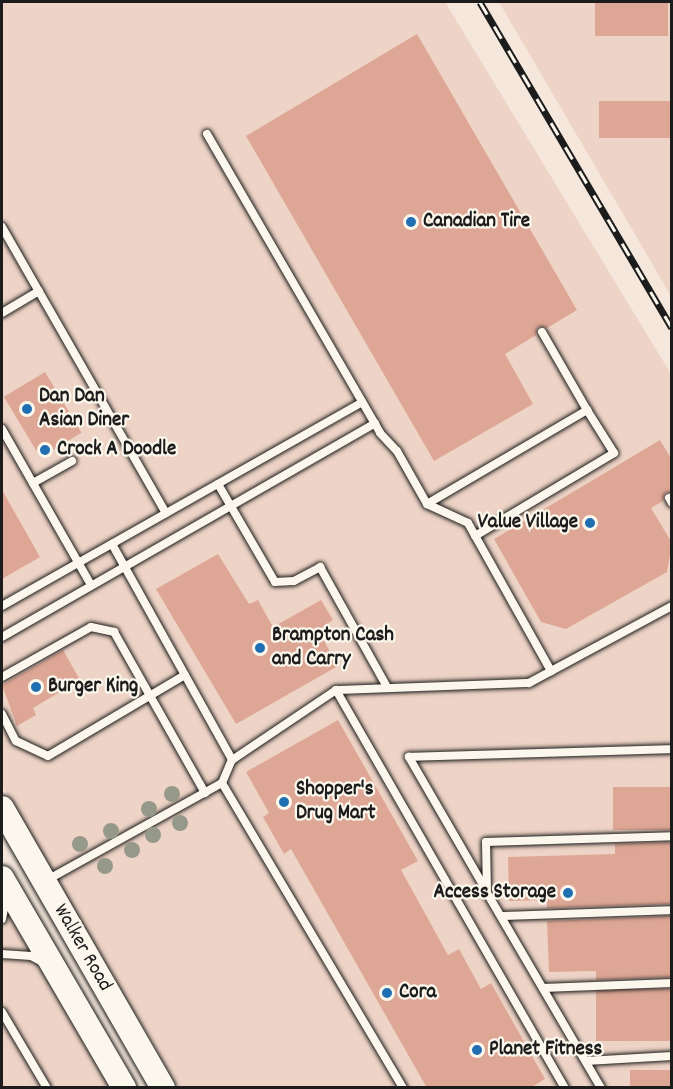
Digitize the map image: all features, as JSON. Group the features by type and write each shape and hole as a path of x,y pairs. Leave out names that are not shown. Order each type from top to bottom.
{"main road":[{"name":"Walker Road","path":"2,808 163,1088"},
{"name":"Walker Road","path":"4,883 124,1088"}],"lane":[{"path":"207,134 375,423 397,451 427,504 468,523 551,671"},
{"path":"2,227 166,513"},
{"path":"2,313 39,291"},
{"path":"475,536 614,453 542,332"},
{"path":"2,606 362,402"},
{"path":"427,504 587,410"},
{"path":"2,637 375,423"},
{"path":"2,429 92,585"},
{"path":"33,483 72,461"},
{"path":"218,484 275,582 294,581 320,567 387,687"},
{"path":"111,544 232,760"},
{"path":"44,881 222,783 232,760 336,690 529,683 672,606"},
{"path":"2,677 91,627 114,632 205,793"},
{"path":"2,714 16,741 48,756 185,675"},
{"path":"336,690 565,1088"},
{"path":"601,1088 409,758 672,748"},
{"path":"222,783 403,1088"},
{"path":"487,893 486,842 672,836"},
{"path":"2,919 4,883"},
{"path":"501,916 672,910"},
{"path":"2,954 31,956 55,970"},
{"path":"543,988 672,983"},
{"path":"2,1012 47,1088"},
{"path":"586,1061 672,1056"}],"shaded area":[{"path":"445,2 671,374 671,1087 178,1087 2,785 2,3"},
{"path":"499,2 671,2 671,296"},
{"path":"2,906 11,917 111,1087 2,1087"}],"building":[{"path":"595,2 668,2 668,36 595,36"},
{"name":"Canadian Tire","path":"417,34 577,310 547,328 538,327 536,335 505,354 533,404 434,461 246,136"},
{"path":"599,101 672,101 672,138 599,138"},
{"path":"45,372 82,433 40,458 4,397"},
{"name":"Value Village","path":"660,440 672,460 672,492 665,493 663,501 651,508 672,543 667,572 566,629 541,622 494,539"},
{"path":"2,490 40,557 2,579"},
{"name":"Brampton Cash and Carry","path":"218,554 249,604 258,600 273,627 321,600 333,620 318,630 338,666 236,724 156,589"},
{"name":"Burger King","path":"63,650 80,680 33,708 36,715 17,726 2,685"},
{"path":"338,720 418,861 401,870 448,955 459,949 481,989 491,983 545,1079 530,1088 427,1088 291,849 284,854 263,817 269,813 246,772"},
{"path":"613,787 672,787 672,830 613,830"},
{"path":"672,842 672,904 547,908 547,900 509,901 508,857 615,854 615,844"},
{"path":"672,916 672,977 596,980 596,971 549,972 547,921"},
{"path":"596,989 672,989 672,1041 596,1041"},
{"path":"630,1070 672,1070 672,1088 630,1088"}],"railway":[{"path":"480,2 672,328"}],"place":[{"name":"Canadian Tire","path":"411,222"},
{"name":"Dan Dan Asian Diner","path":"27,409"},
{"name":"Crock A Doodle","path":"45,450"},
{"name":"Value Village","path":"590,523"},
{"name":"Brampton Cash and Carry","path":"260,648"},
{"name":"Burger King","path":"36,687"},
{"name":"Shopper's Drug Mart","path":"284,802"},
{"name":"Access Storage","path":"568,893"},
{"name":"Cora","path":"387,993"},
{"name":"Planet Fitness","path":"477,1050"}]}
